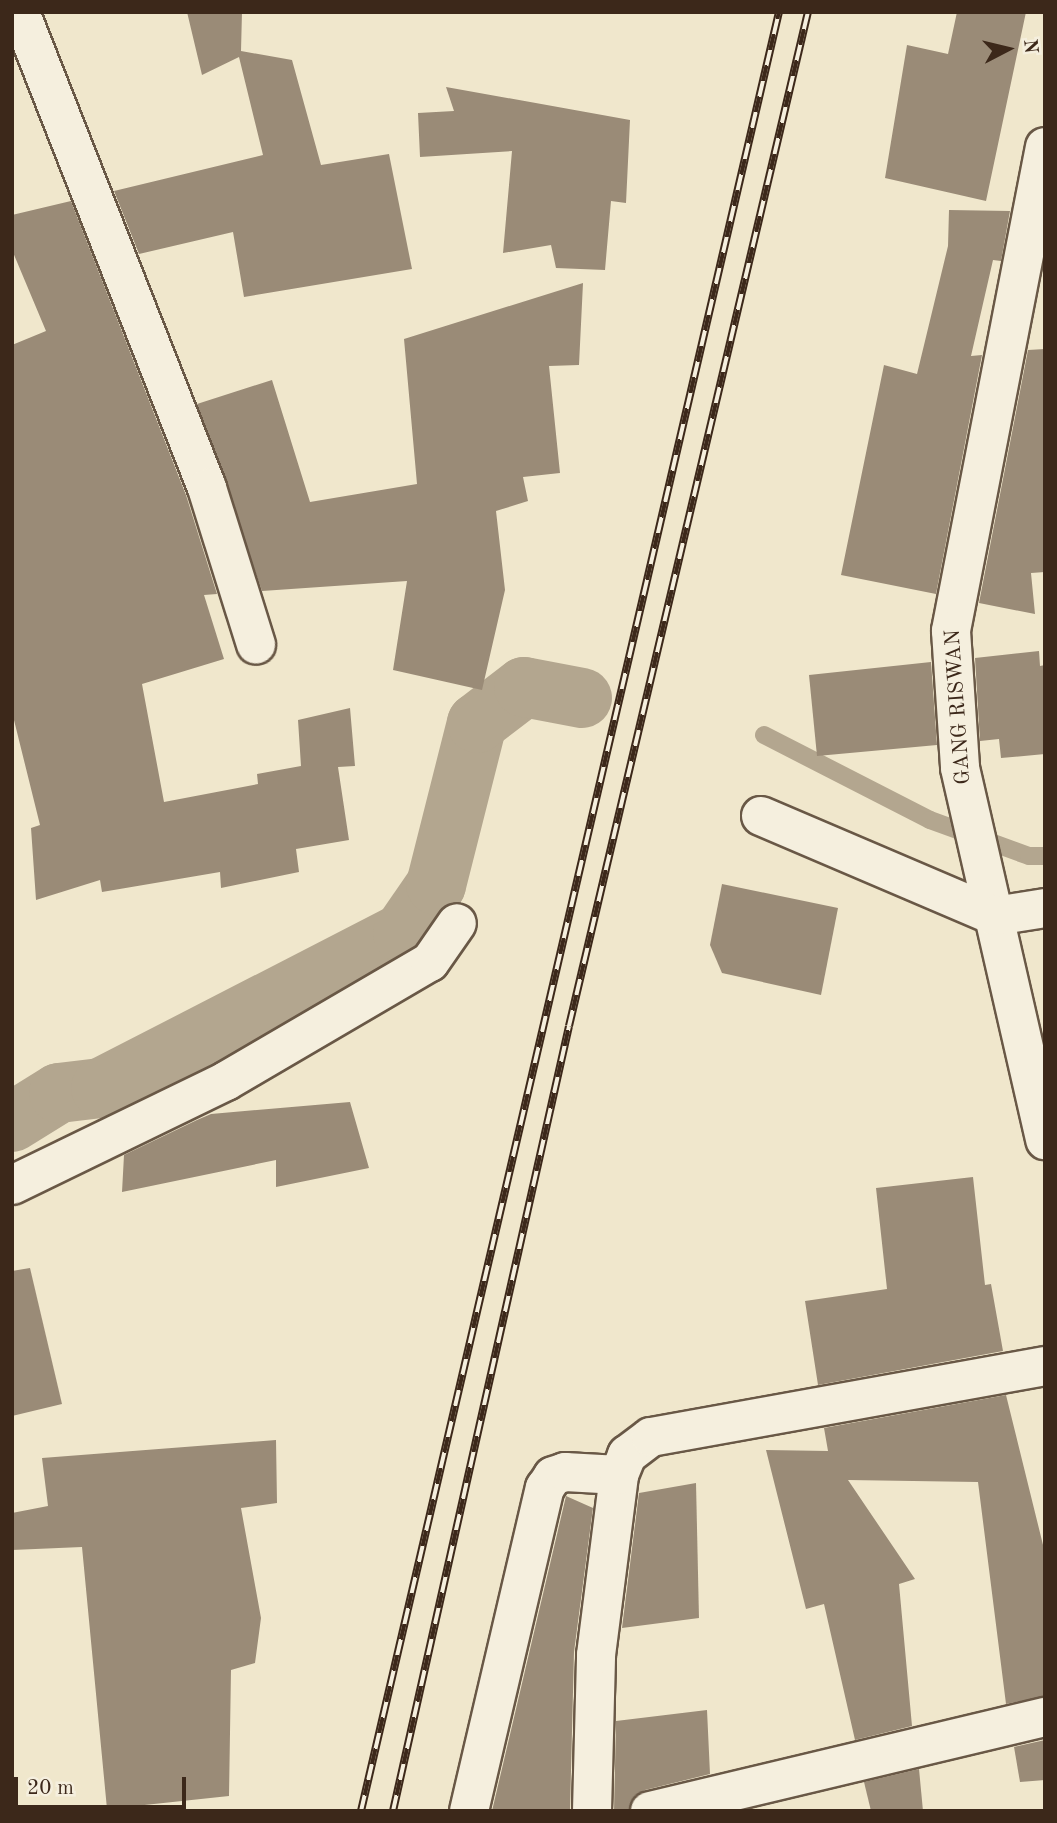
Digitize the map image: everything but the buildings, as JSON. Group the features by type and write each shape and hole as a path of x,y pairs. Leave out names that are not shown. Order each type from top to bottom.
{"street":[{"path":"20,12 207,488 256,644"},
{"name":"GANG RISWAN","path":"1045,147 1038,219 951,631 960,768 1045,1140"},
{"path":"761,817 990,902 1045,908"},
{"path":"12,1185 226,1081 430,962 457,923"},
{"path":"592,1811 596,1655 620,1475 628,1455 651,1437 1045,1366"},
{"path":"468,1811 545,1488 554,1476 565,1472 620,1475"},
{"path":"650,1811 1045,1717"}],"waterway":[{"path":"12,1122 59,1093 101,1088 403,933 436,885 477,723 524,687 582,698"},
{"path":"764,735 930,820 1029,856 1045,856"}],"railway":[{"path":"361,1811 779,12"},
{"path":"393,1811 569,1026 808,12"}]}
